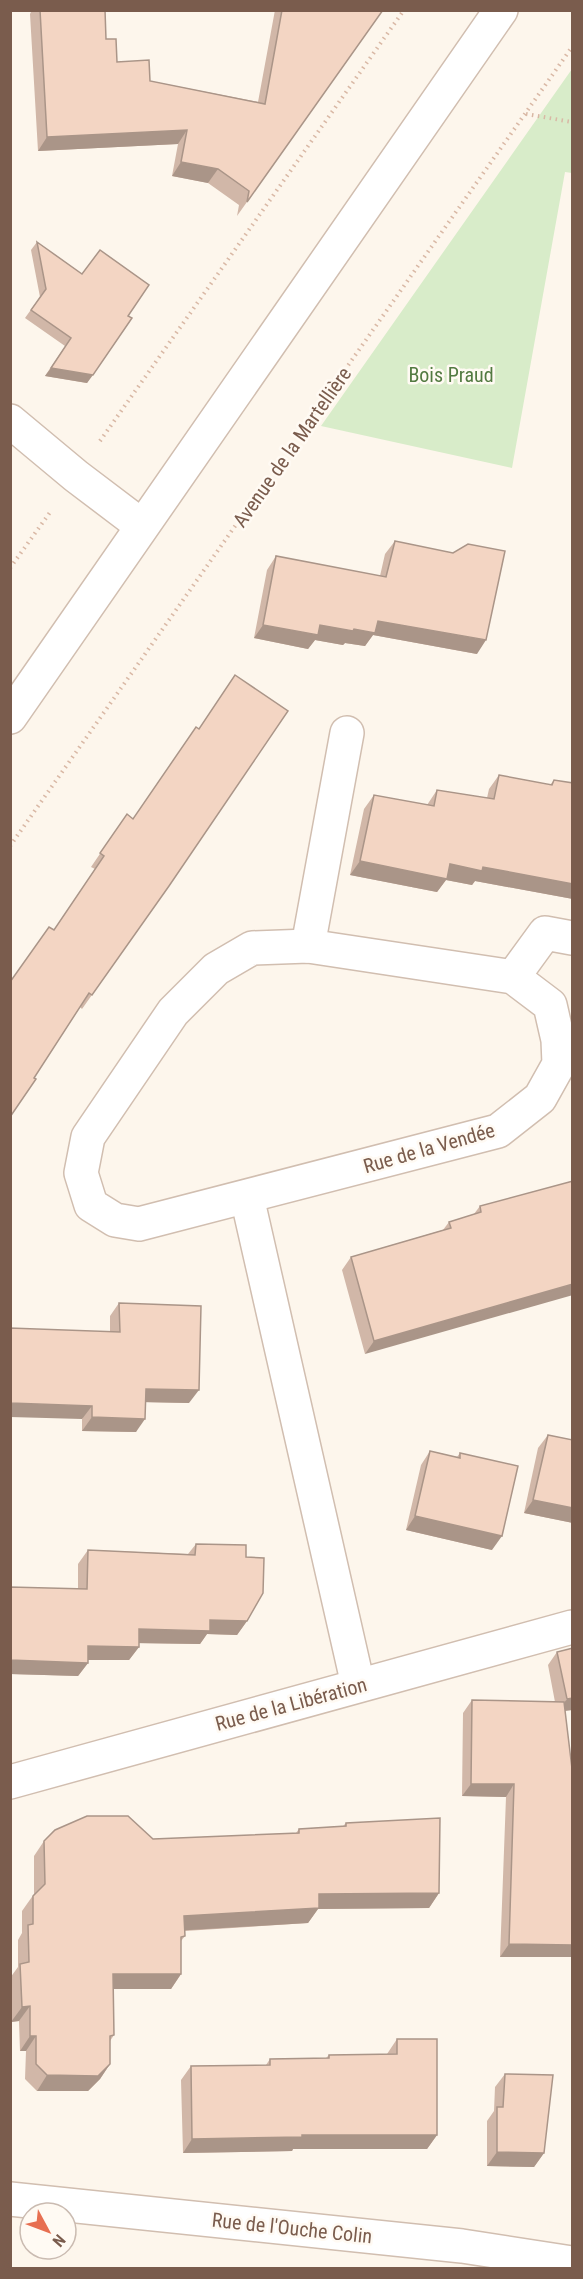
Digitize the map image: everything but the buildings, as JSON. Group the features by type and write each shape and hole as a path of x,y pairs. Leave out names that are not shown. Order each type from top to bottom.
{"street":[{"path":"10,717 501,10"},
{"path":"10,421 76,476 142,526"},
{"path":"10,447 43,448"},
{"path":"308,946 347,733"},
{"path":"513,977 545,933 573,938"},
{"name":"Rue de la Vendée","path":"308,946 513,977 550,1005 558,1040 559,1064 540,1098 498,1131 139,1224 115,1220 91,1205 81,1173 88,1137 173,1012 216,969 252,948 308,946"},
{"path":"247,1197 358,1685"},
{"name":"Rue de la Libération","path":"10,1782 573,1627"},
{"name":"Rue de l'Ouche Colin","path":"10,2199 462,2246 573,2263"}],"path":[{"path":"10,567 404,10"},
{"name":"Avenue de la Martellière","path":"10,846 573,47"},
{"path":"526,114 573,122"}],"green space":[{"name":"Bois Praud","path":"572,69 572,173 565,172 512,468 321,426"}]}
